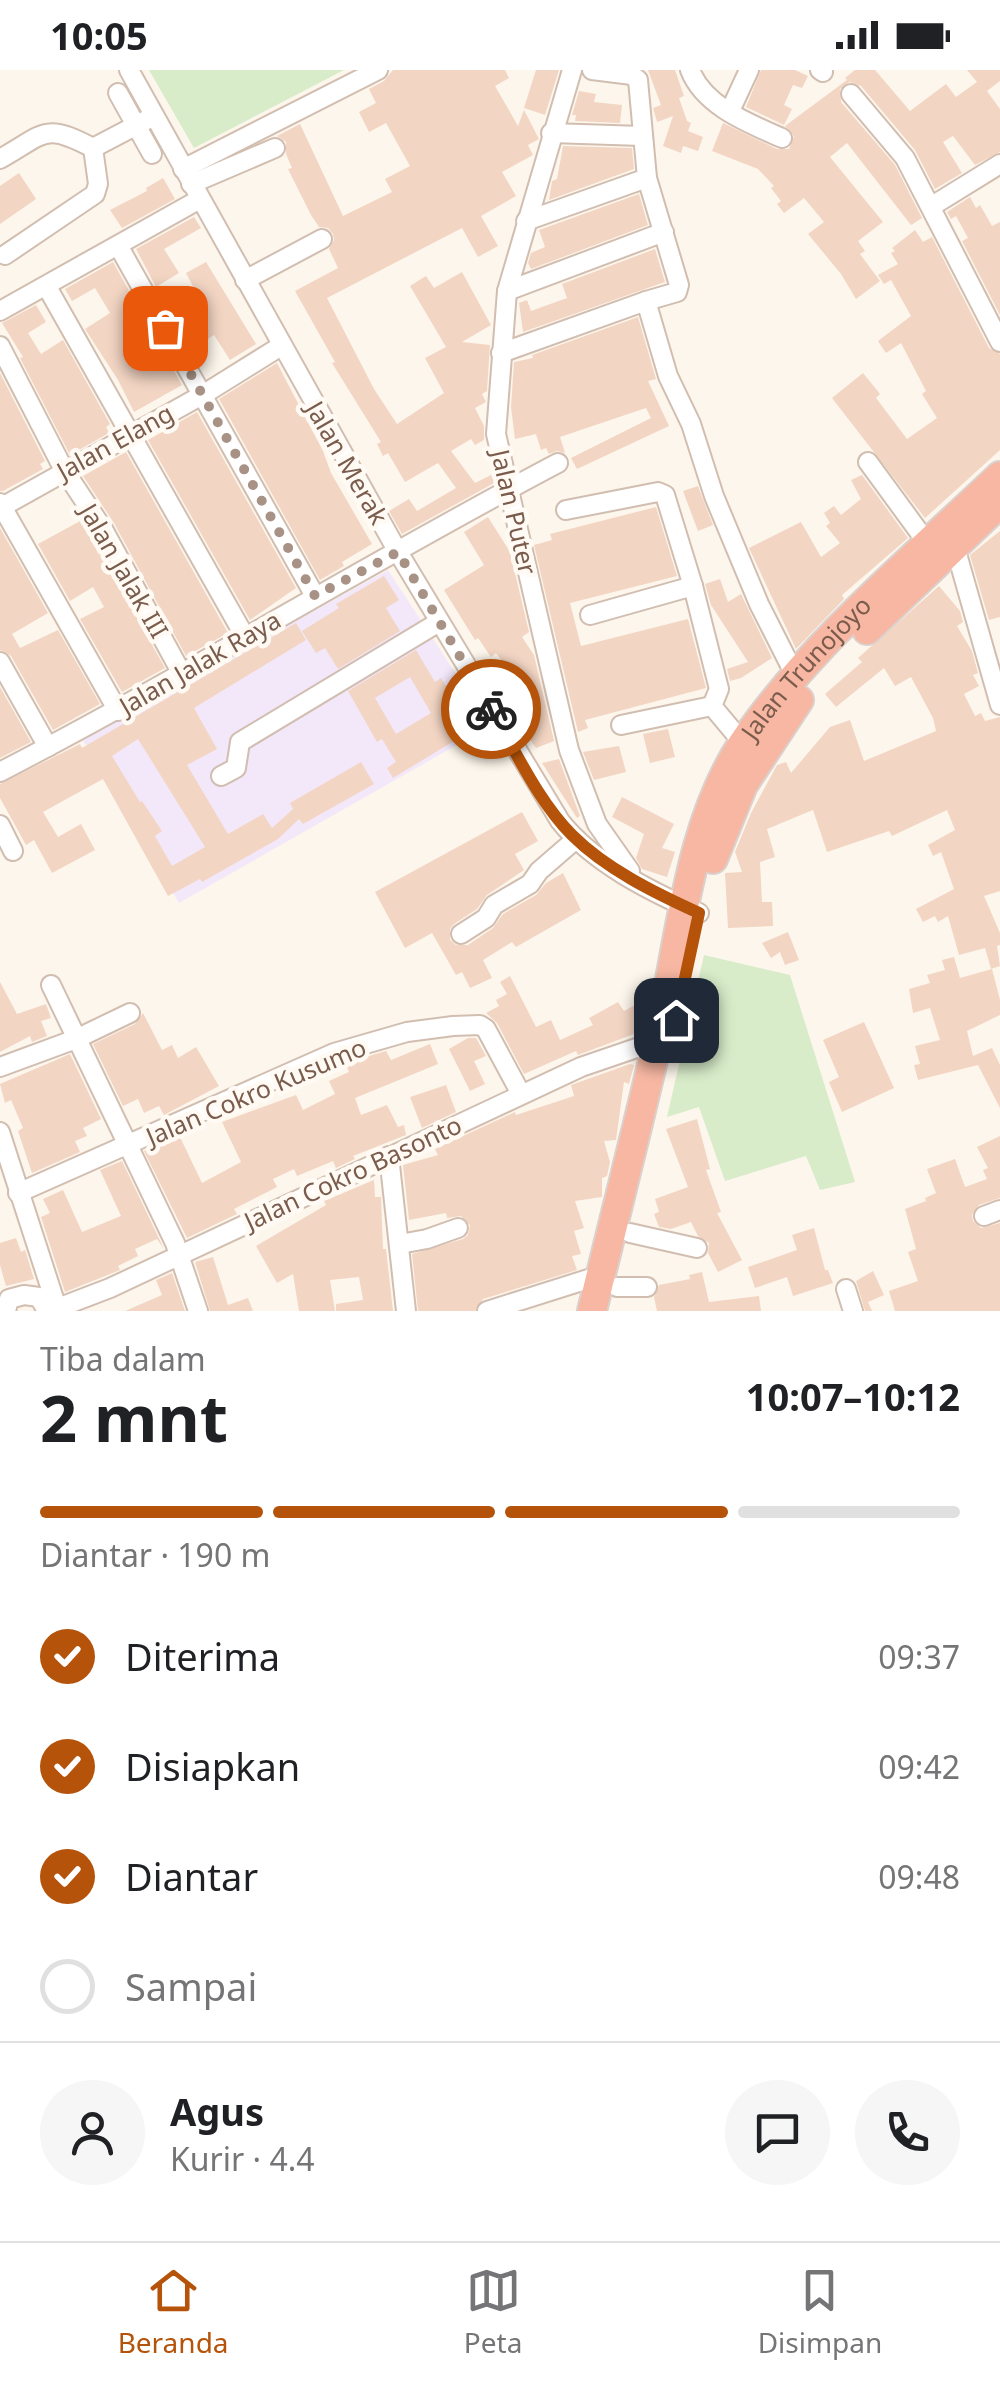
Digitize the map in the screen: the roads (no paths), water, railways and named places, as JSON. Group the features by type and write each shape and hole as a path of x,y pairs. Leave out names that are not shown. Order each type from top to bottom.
{"highway":[{"name":"Jalan Trunojoyo","path":"692,910 743,785 790,712 1000,476"},
{"name":"Jalan Trunojoyo","path":"692,910 709,811 743,743 796,677 941,545 1000,503"},
{"path":"610,1291 658,1041 692,910"},
{"path":"592,1311 610,1291 630,1232 692,910"}],"street":[{"name":"Jalan Merak","path":"129,70 398,552 535,783 576,839 638,882 692,910"},
{"path":"0,311 119,246 191,184 378,70"},
{"name":"Jalan Puter","path":"572,70 508,292 496,434 550,677 581,788 597,824 638,882"},
{"path":"501,353 679,288 647,178 638,80 632,74 592,70"},
{"path":"690,70 704,96 782,138"},
{"path":"730,111 748,70"},
{"path":"118,93 152,154"},
{"path":"851,94 904,158 1000,342"},
{"path":"93,148 154,116"},
{"path":"0,158 51,130 93,148"},
{"path":"552,133 642,136"},
{"path":"5,255 95,194 98,184 93,148"},
{"path":"191,184 275,148"},
{"path":"932,206 1000,164"},
{"path":"526,221 647,178"},
{"path":"508,292 664,232"},
{"path":"244,280 322,240"},
{"path":"119,246 315,596"},
{"path":"47,288 244,635"},
{"path":"646,301 668,376 691,424 714,496 759,604 796,677"},
{"name":"Jalan Jalak III","path":"0,346 64,470 103,529 182,674"},
{"name":"Jalan Elang","path":"1,506 204,394 281,346"},
{"path":"868,462 941,545 1000,705"},
{"name":"Jalan Jalak Raya","path":"0,772 558,463"},
{"path":"566,510 662,492 693,586 719,689 712,706"},
{"path":"1,506 118,710"},
{"path":"590,615 693,586"},
{"path":"221,776 236,768 240,742 439,622"},
{"path":"0,662 48,747"},
{"path":"622,725 712,706"},
{"path":"712,706 743,743"},
{"path":"0,825 14,851"},
{"path":"461,934 486,918 494,904 530,884 576,839"},
{"path":"51,985 180,1254 198,1311"},
{"path":"0,1067 76,1039 130,1013"},
{"name":"Jalan Cokro Kusumo","path":"18,1193 334,1053 407,1032 454,1026 486,1028 521,1094"},
{"name":"Jalan Cokro Basonto","path":"51,1310 581,1067 658,1041"},
{"path":"0,1132 51,1310"},
{"path":"389,1156 406,1311"},
{"path":"400,1244 427,1240 458,1228"},
{"path":"630,1232 697,1248"},
{"path":"487,1311 647,1288"},
{"path":"846,1289 854,1311"},
{"path":"6,1311 10,1298 24,1294 39,1297 51,1310"}]}
